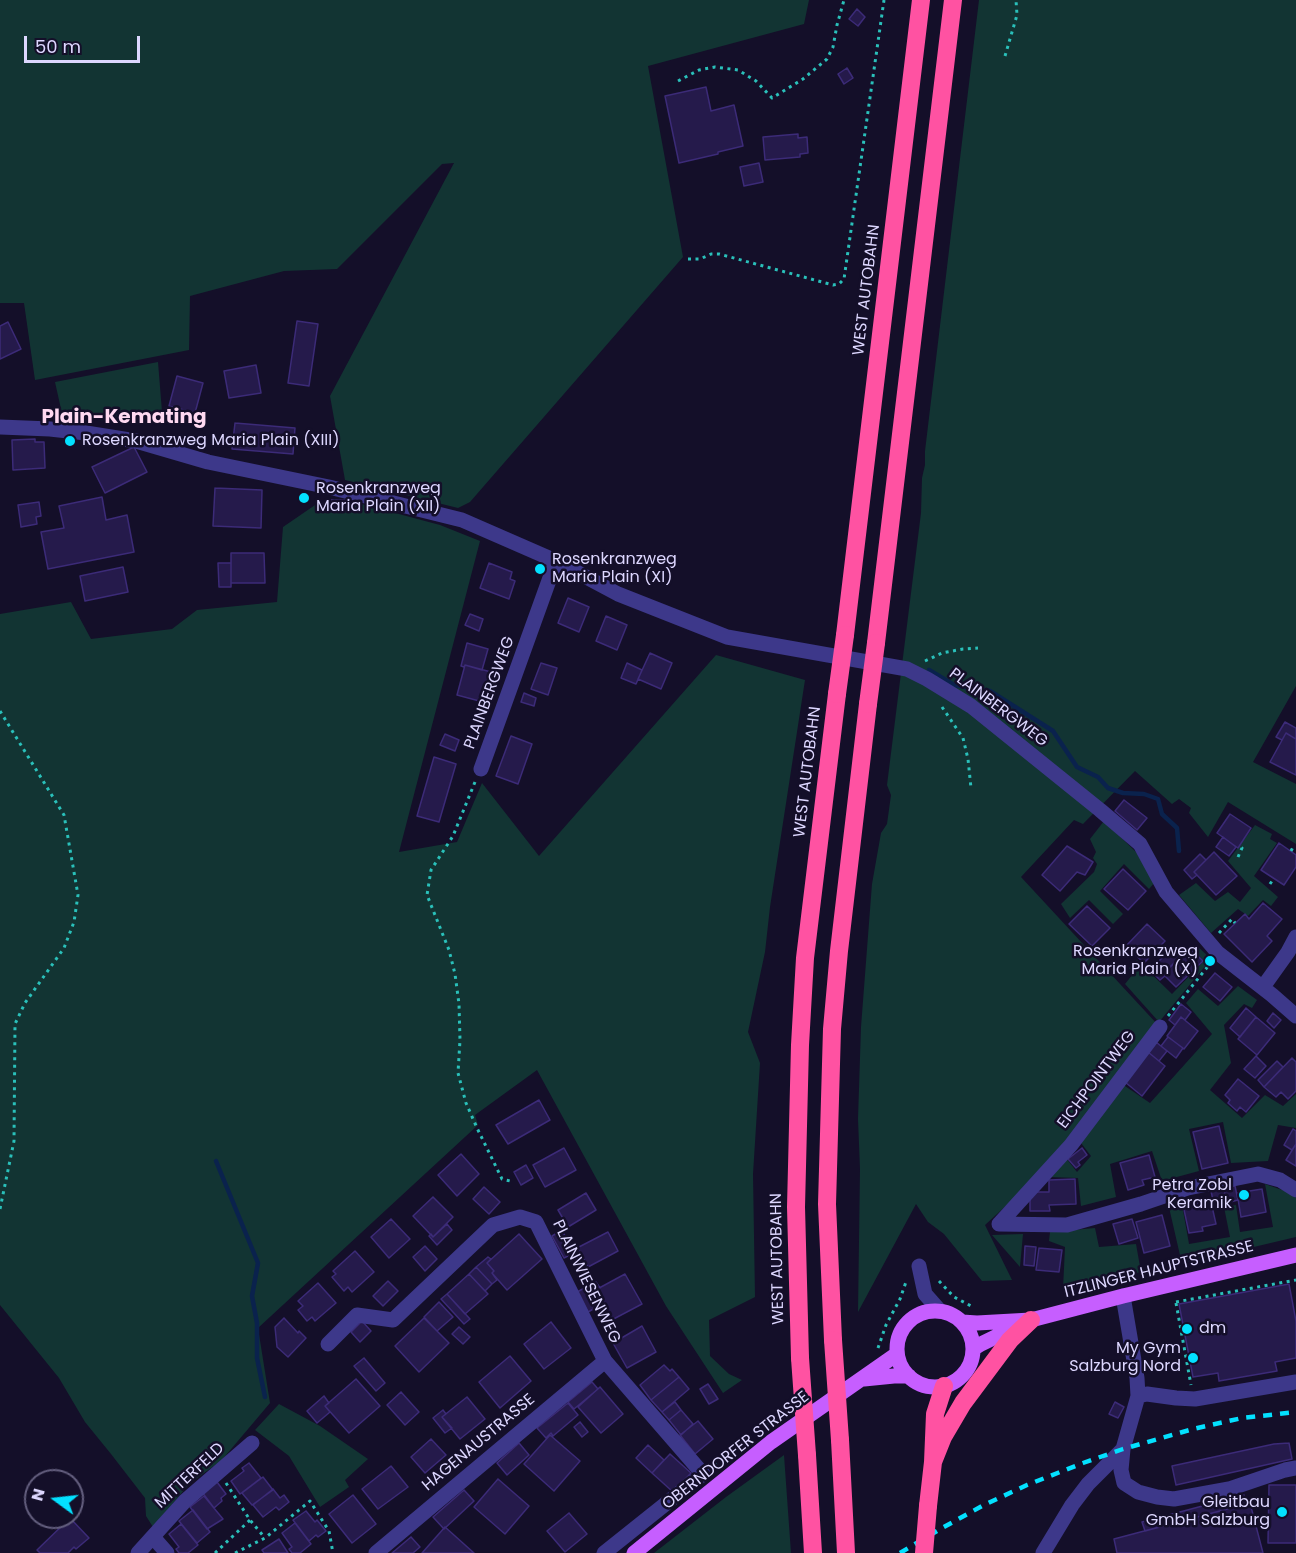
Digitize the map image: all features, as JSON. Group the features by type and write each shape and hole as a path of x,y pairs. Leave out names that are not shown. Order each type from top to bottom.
{"highway":[{"name":"WEST AUTOBAHN","path":"813,1553 800,1358 796,1207 801,1034 807,946 921,0"},
{"path":"846,1553 827,1204 832,1029 868,704 953,0"},
{"path":"933,1462 943,1437 963,1403 1010,1340 1031,1320"},
{"path":"924,1553 935,1414 944,1386"}],"main road":[{"name":"ITZLINGER HAUPTSTRASSE","path":"1031,1320 1296,1256"},
{"path":"940,1311 962,1322 971,1337 973,1349 967,1371 959,1379 944,1386 921,1385 909,1376 900,1364 897,1354 897,1343 908,1322 917,1315 940,1311"},
{"path":"962,1322 1031,1320"},
{"path":"973,1349 1031,1320"},
{"name":"OBERNDORFER STRASSE","path":"634,1553 771,1442 897,1354"},
{"name":"OBERNDORFER STRASSE","path":"861,1380 909,1376"}],"street":[{"name":"PLAINBERGWEG","path":"0,427 68,431 136,441 208,462 329,487 462,520 556,561 618,594 727,638 907,669 971,706 1140,844 1166,892 1214,949 1296,1016"},
{"name":"PLAINBERGWEG","path":"481,769 556,561"},
{"path":"1263,987 1296,937"},
{"name":"EICHPOINTWEG","path":"1160,1027 1071,1145 999,1224 1067,1225 1188,1188 1258,1174 1280,1180 1296,1190"},
{"name":"PLAINWIESENWEG","path":"328,1344 357,1315 393,1320 493,1225 520,1217 536,1222 605,1361 703,1474"},
{"path":"919,1266 925,1294 940,1311"},
{"path":"1123,1296 1138,1396 1123,1449 1121,1470 1124,1483 1138,1492 1174,1499 1229,1489 1296,1468"},
{"name":"HAGENAUSTRASSE","path":"376,1553 605,1361"},
{"path":"1138,1396 1147,1394 1194,1399 1296,1382"},
{"name":"MITTERFELD","path":"138,1553 185,1502 252,1443"},
{"path":"1043,1553 1072,1505 1088,1484 1123,1449"},
{"name":"OBERNDORFER STRASSE","path":"604,1553 703,1474"},
{"path":"153,1537 167,1553"}],"path":[{"path":"678,81 699,70 715,67 738,70 756,81 772,98 808,75 827,59 833,47 844,0"},
{"path":"688,259 700,259 711,254 719,254 833,285 839,284 844,279 884,0"},
{"path":"1005,56 1017,15 1016,0"},
{"path":"907,669 942,653 978,648"},
{"path":"927,679 963,738 971,788"},
{"path":"0,711 64,815 78,895 74,922 64,948 25,1003 15,1024 14,1141 0,1209"},
{"path":"481,769 453,836 431,870 427,895 448,950 454,974 459,1004 458,1073 466,1103 502,1179 514,1182"},
{"path":"1238,857 1242,848 1239,846"},
{"path":"1270,884 1274,878"},
{"name":"EICHPOINTWEG","path":"1160,1027 1232,919 1235,923"},
{"path":"1194,1399 1175,1300 1296,1280"},
{"path":"1232,1284 1234,1292"},
{"path":"219,1472 250,1520 265,1538"},
{"path":"235,1553 265,1538 310,1501 329,1531 333,1553"},
{"path":"215,1553 250,1520"}],"green space":[{"path":"0,0 809,0 804,24 648,66 683,257 470,502 458,508 345,480 330,396 454,163 442,164 337,269 284,271 190,296 189,350 35,380 24,303 0,303"},
{"path":"979,0 1296,0 1296,686 1253,762 1296,784 1296,844 1228,802 1208,837 1189,813 1191,808 1179,799 1172,804 1135,771 1083,824 1074,820 1021,877 1158,1025 1091,1114 1021,1192 985,1225 1012,1280 982,1281 944,1234 928,1222 916,1204 858,1312 860,1169 858,1119 861,1027 872,884 881,833 887,824 891,795 887,785 921,513 925,451"},
{"path":"158,362 163,424 63,418 55,382"},
{"path":"354,502 440,525 480,541 399,852 457,842 482,783 539,856 716,655 805,680 765,952 748,1032 760,1063 753,1174 755,1297 709,1320 710,1356 729,1374 742,1380 723,1393 666,1306 537,1070 475,1115 478,1125 258,1328 270,1403 221,1461 190,1483 153,1527 146,1516 145,1498 85,1422 59,1378 0,1305 0,614 71,602 91,639 172,629 197,610 277,602 283,527 318,503"},
{"path":"1104,821 1136,852 1155,882 1149,889 1124,864 1100,891 1123,914 1113,924 1089,900 1070,918 1061,904 1094,872 1097,864 1093,858 1096,852 1090,839"},
{"path":"1255,825 1272,834 1270,839 1277,843 1254,876 1278,897 1271,906 1263,900 1248,916 1238,909 1211,933 1179,895 1196,883 1215,901 1228,892 1240,902 1251,888 1228,861"},
{"path":"1196,945 1211,959 1159,1022 1125,984 1133,974 1129,968 1137,960 1172,994 1204,961 1193,949"},
{"path":"1238,986 1257,1000 1252,1008 1244,1004 1224,1025 1231,1063 1210,1090 1242,1118 1265,1095 1283,1106 1296,1094 1296,1128 1278,1125 1268,1161 1231,1163 1223,1122 1189,1129 1199,1171 1162,1181 1152,1151 1110,1164 1116,1197 1081,1206 1078,1178 1048,1177 1066,1158 1077,1172 1091,1156 1081,1143 1122,1084 1150,1103 1212,1034 1186,1003 1198,989 1218,1006"},
{"path":"1265,1184 1288,1192 1296,1198 1296,1237 1182,1264 1168,1203 1181,1199 1189,1244 1230,1237 1224,1207 1236,1205 1240,1232 1273,1227"},
{"path":"1095,1228 1099,1247 1136,1244 1141,1272 1063,1289 1065,1247 1049,1241 1050,1232"},
{"path":"1023,1234 1020,1267 992,1235"},
{"path":"279,1404 320,1426 368,1459 345,1480 349,1487 320,1507 289,1456 255,1430"},
{"path":"784,1455 791,1553 654,1553 726,1497"}],"building":[{"path":"857,9 865,17 858,26 849,19"},
{"path":"847,68 853,78 844,84 838,74"},
{"path":"706,87 711,111 734,105 743,146 679,163 665,96"},
{"path":"798,134 798,138 807,137 808,153 800,154 800,157 765,160 763,137"},
{"path":"759,163 763,182 744,186 740,167"},
{"path":"297,321 318,324 309,386 288,383"},
{"path":"8,322 21,349 0,359 0,326"},
{"path":"256,365 261,393 229,398 224,371"},
{"path":"177,376 203,383 195,413 169,406"},
{"path":"235,423 295,428 293,454 232,449"},
{"path":"35,439 35,442 44,442 45,468 13,470 12,440"},
{"path":"134,447 147,472 105,493 92,467"},
{"path":"215,488 262,490 261,528 213,526"},
{"path":"102,497 106,520 127,515 134,552 48,569 41,532 64,528 59,506"},
{"path":"329,500 346,500 345,511 328,511"},
{"path":"39,502 41,516 36,517 37,524 21,527 18,505"},
{"path":"231,553 264,553 265,583 231,583"},
{"path":"218,563 231,563 231,587 219,587"},
{"path":"489,563 512,572 510,579 515,581 509,599 480,588"},
{"path":"123,567 128,592 85,601 80,576"},
{"path":"568,598 589,607 579,632 558,623"},
{"path":"470,614 483,619 479,631 465,625"},
{"path":"606,616 627,625 617,650 596,641"},
{"path":"467,643 488,649 482,670 461,666"},
{"path":"650,653 672,663 661,689 638,679"},
{"path":"541,663 557,668 548,695 531,689"},
{"path":"627,663 642,670 636,684 621,678"},
{"path":"465,665 491,672 483,702 457,695"},
{"path":"524,693 536,698 534,706 521,702"},
{"path":"1285,722 1296,728 1296,739 1286,733 1282,740 1276,737"},
{"path":"1286,733 1296,739 1296,775 1270,762"},
{"path":"445,734 459,740 455,751 440,745"},
{"path":"511,736 532,744 518,784 496,776"},
{"path":"434,757 456,764 439,822 417,816"},
{"path":"1124,800 1147,818 1137,830 1115,811"},
{"path":"1230,814 1251,828 1238,848 1217,833"},
{"path":"1223,837 1236,847 1229,856 1216,847"},
{"path":"1279,843 1296,855 1296,867 1284,885 1261,870"},
{"path":"1067,846 1093,862 1085,875 1077,872 1060,891 1042,875"},
{"path":"1214,852 1237,876 1216,895 1194,872"},
{"path":"1200,854 1206,860 1194,872 1197,875 1192,879 1184,870"},
{"path":"1123,869 1146,891 1128,910 1104,889"},
{"path":"1263,903 1282,919 1267,936 1272,941 1252,962 1224,934 1245,914 1249,919"},
{"path":"1087,906 1110,928 1092,946 1069,924"},
{"path":"1147,924 1165,941 1144,963 1126,946"},
{"path":"1174,946 1182,955 1160,980 1150,970"},
{"path":"1190,948 1203,961 1176,987 1163,974"},
{"path":"1215,973 1232,987 1220,1001 1203,987"},
{"path":"1181,1004 1191,1012 1185,1020 1181,1017 1175,1025 1169,1020"},
{"path":"1246,1008 1256,1017 1240,1037 1230,1028"},
{"path":"1273,1013 1281,1020 1274,1028 1267,1021"},
{"path":"1181,1017 1198,1031 1184,1049 1167,1036"},
{"path":"1256,1017 1275,1033 1257,1055 1238,1039"},
{"path":"1168,1037 1183,1048 1176,1058 1161,1046"},
{"path":"1156,1042 1167,1051 1159,1061 1148,1052"},
{"path":"1148,1052 1165,1066 1142,1096 1125,1082"},
{"path":"1256,1056 1266,1066 1255,1078 1244,1069"},
{"path":"1292,1058 1296,1062 1296,1091 1288,1099 1281,1092 1276,1097 1264,1087"},
{"path":"1277,1061 1283,1067 1264,1087 1258,1080"},
{"path":"1238,1079 1259,1096 1246,1112 1240,1107 1237,1111 1228,1103 1230,1100 1225,1095"},
{"path":"539,1100 550,1120 508,1144 496,1125"},
{"path":"1219,1126 1228,1163 1202,1169 1193,1132"},
{"path":"1293,1129 1296,1131 1296,1144 1292,1150 1284,1145"},
{"path":"1296,1144 1296,1166 1286,1160"},
{"path":"564,1148 576,1170 545,1187 533,1165"},
{"path":"1082,1148 1087,1155 1078,1162 1080,1165 1076,1168 1068,1159"},
{"path":"461,1154 479,1174 457,1196 438,1175"},
{"path":"1149,1155 1155,1177 1142,1180 1144,1185 1128,1190 1120,1163"},
{"path":"526,1165 533,1178 521,1185 514,1172"},
{"path":"1075,1179 1076,1204 1049,1205 1050,1211 1030,1211 1030,1192 1049,1192 1049,1180"},
{"path":"1235,1186 1238,1200 1226,1203 1224,1188"},
{"path":"484,1187 500,1202 489,1214 473,1199"},
{"path":"1224,1188 1226,1203 1214,1205 1211,1191"},
{"path":"1262,1189 1266,1212 1241,1217 1237,1193"},
{"path":"586,1193 596,1210 568,1227 558,1210"},
{"path":"433,1197 453,1217 433,1237 413,1216"},
{"path":"1211,1202 1216,1224 1202,1227 1203,1231 1189,1233 1183,1205"},
{"path":"1162,1215 1170,1246 1144,1253 1136,1222"},
{"path":"391,1219 410,1239 389,1258 371,1237"},
{"path":"1132,1219 1138,1238 1119,1244 1113,1224"},
{"path":"447,1224 452,1230 437,1245 429,1236 431,1234 433,1237"},
{"path":"562,1230 574,1253 564,1258 552,1236"},
{"path":"608,1232 618,1251 588,1267 577,1248"},
{"path":"519,1234 542,1259 507,1290 492,1273 494,1271 487,1263"},
{"path":"425,1246 437,1259 425,1271 413,1257"},
{"path":"1025,1246 1036,1247 1034,1266 1024,1265"},
{"path":"1039,1248 1062,1250 1059,1272 1036,1270"},
{"path":"355,1251 374,1272 352,1292 348,1287 344,1291 332,1277 336,1274 333,1271"},
{"path":"488,1257 491,1259 487,1263 494,1271 492,1273 497,1280 492,1284 476,1267"},
{"path":"476,1267 492,1284 485,1291 469,1274"},
{"path":"469,1274 488,1294 465,1314 447,1294"},
{"path":"625,1274 642,1304 606,1323 590,1293"},
{"path":"388,1281 398,1291 383,1306 373,1296"},
{"path":"596,1282 600,1288 590,1293 597,1307 588,1312 577,1292"},
{"path":"318,1283 336,1303 315,1321 312,1317 307,1321 298,1310 303,1306 298,1301"},
{"path":"1289,1284 1296,1321 1296,1358 1275,1362 1277,1371 1219,1381 1218,1373 1193,1377 1179,1304"},
{"path":"447,1294 470,1319 464,1324 441,1299"},
{"path":"439,1302 453,1317 437,1331 424,1317"},
{"path":"284,1318 306,1338 288,1357 277,1347 275,1327"},
{"path":"424,1318 449,1343 419,1372 395,1346"},
{"path":"362,1321 371,1331 360,1342 351,1332"},
{"path":"551,1322 571,1348 544,1369 524,1344"},
{"path":"642,1326 656,1352 627,1368 613,1343"},
{"path":"459,1327 470,1337 463,1344 452,1334"},
{"path":"510,1356 531,1381 500,1408 479,1382"},
{"path":"364,1358 385,1383 376,1391 354,1366"},
{"path":"664,1365 670,1371 672,1369 679,1377 651,1400 640,1385"},
{"path":"679,1377 689,1389 662,1412 651,1400"},
{"path":"356,1379 380,1406 349,1433 325,1406"},
{"path":"592,1382 598,1389 574,1409 568,1402"},
{"path":"708,1384 718,1399 709,1404 700,1389"},
{"path":"600,1387 623,1414 601,1433 578,1407"},
{"path":"401,1392 419,1412 405,1425 387,1405"},
{"path":"324,1396 329,1403 325,1406 330,1412 317,1423 307,1411"},
{"path":"467,1397 485,1419 460,1439 442,1417"},
{"path":"675,1402 681,1410 669,1420 662,1412"},
{"path":"1115,1402 1124,1407 1118,1418 1109,1414"},
{"path":"568,1403 578,1415 553,1436 551,1433 546,1438 537,1428"},
{"path":"443,1410 446,1414 442,1417 452,1428 445,1433 433,1418"},
{"path":"681,1410 693,1424 681,1435 669,1420"},
{"path":"698,1421 713,1439 695,1454 680,1435"},
{"path":"580,1422 588,1432 582,1437 574,1427"},
{"path":"550,1435 580,1461 554,1491 524,1464"},
{"path":"431,1439 446,1455 425,1473 411,1457"},
{"path":"519,1443 529,1455 507,1475 497,1463"},
{"path":"1289,1443 1292,1459 1176,1485 1172,1466 1274,1444"},
{"path":"648,1445 664,1460 652,1473 636,1458"},
{"path":"670,1454 691,1473 673,1492 652,1473"},
{"path":"249,1463 261,1478 240,1494 231,1481 244,1471 242,1468"},
{"path":"391,1466 408,1487 378,1509 362,1489"},
{"path":"263,1477 273,1490 252,1505 242,1493"},
{"path":"498,1479 529,1506 505,1534 474,1507"},
{"path":"217,1482 226,1494 214,1508 202,1492"},
{"name":"Gleitbau GmbH Salzburg","path":"1269,1485 1296,1485 1296,1543 1268,1543"},
{"path":"273,1489 280,1498 284,1495 289,1502 279,1510 276,1507 263,1517 253,1505"},
{"path":"464,1490 474,1501 444,1529 433,1517"},
{"path":"353,1495 376,1524 352,1543 329,1514"},
{"path":"1244,1495 1246,1504 1145,1531 1142,1522"},
{"path":"204,1496 223,1519 207,1529 190,1507"},
{"path":"1250,1503 1263,1553 1117,1553 1114,1539"},
{"path":"193,1510 210,1532 197,1543 179,1521"},
{"path":"306,1511 326,1531 309,1541 293,1520"},
{"path":"569,1513 587,1534 565,1552 547,1531"},
{"path":"295,1523 311,1544 300,1553 292,1553 289,1549 292,1547 282,1533"},
{"path":"181,1524 198,1545 188,1553 179,1553 176,1549 179,1547 169,1534"},
{"path":"445,1527 474,1553 422,1553"},
{"path":"59,1529 80,1529 89,1538 68,1553 40,1553 37,1550"},
{"path":"411,1537 420,1547 413,1553 392,1553"},
{"path":"279,1539 288,1553 264,1553 262,1550"}],"waterway":[{"path":"929,670 954,685 990,691 1053,731 1077,767 1098,777 1108,788 1123,793 1144,794 1158,799 1162,814 1177,828 1179,851"},
{"path":"216,1161 258,1263 252,1296 257,1323 257,1358 265,1397"}],"railway":[{"path":"900,1553 984,1505 1083,1463 1193,1429 1242,1418 1296,1412"}],"place":[{"name":"Rosenkranzweg Maria Plain (XIII)","path":"70,441"},
{"name":"Rosenkranzweg Maria Plain (XII)","path":"304,498"},
{"name":"Rosenkranzweg Maria Plain (XI)","path":"540,569"},
{"name":"Rosenkranzweg Maria Plain (X)","path":"1210,961"},
{"name":"Petra Zobl Keramik","path":"1244,1195"},
{"name":"dm","path":"1187,1329"},
{"name":"My Gym Salzburg Nord","path":"1193,1358"},
{"name":"Gleitbau GmbH Salzburg","path":"1282,1512"}],"district":[{"name":"Plain-Kemating","path":"124,418"}]}
